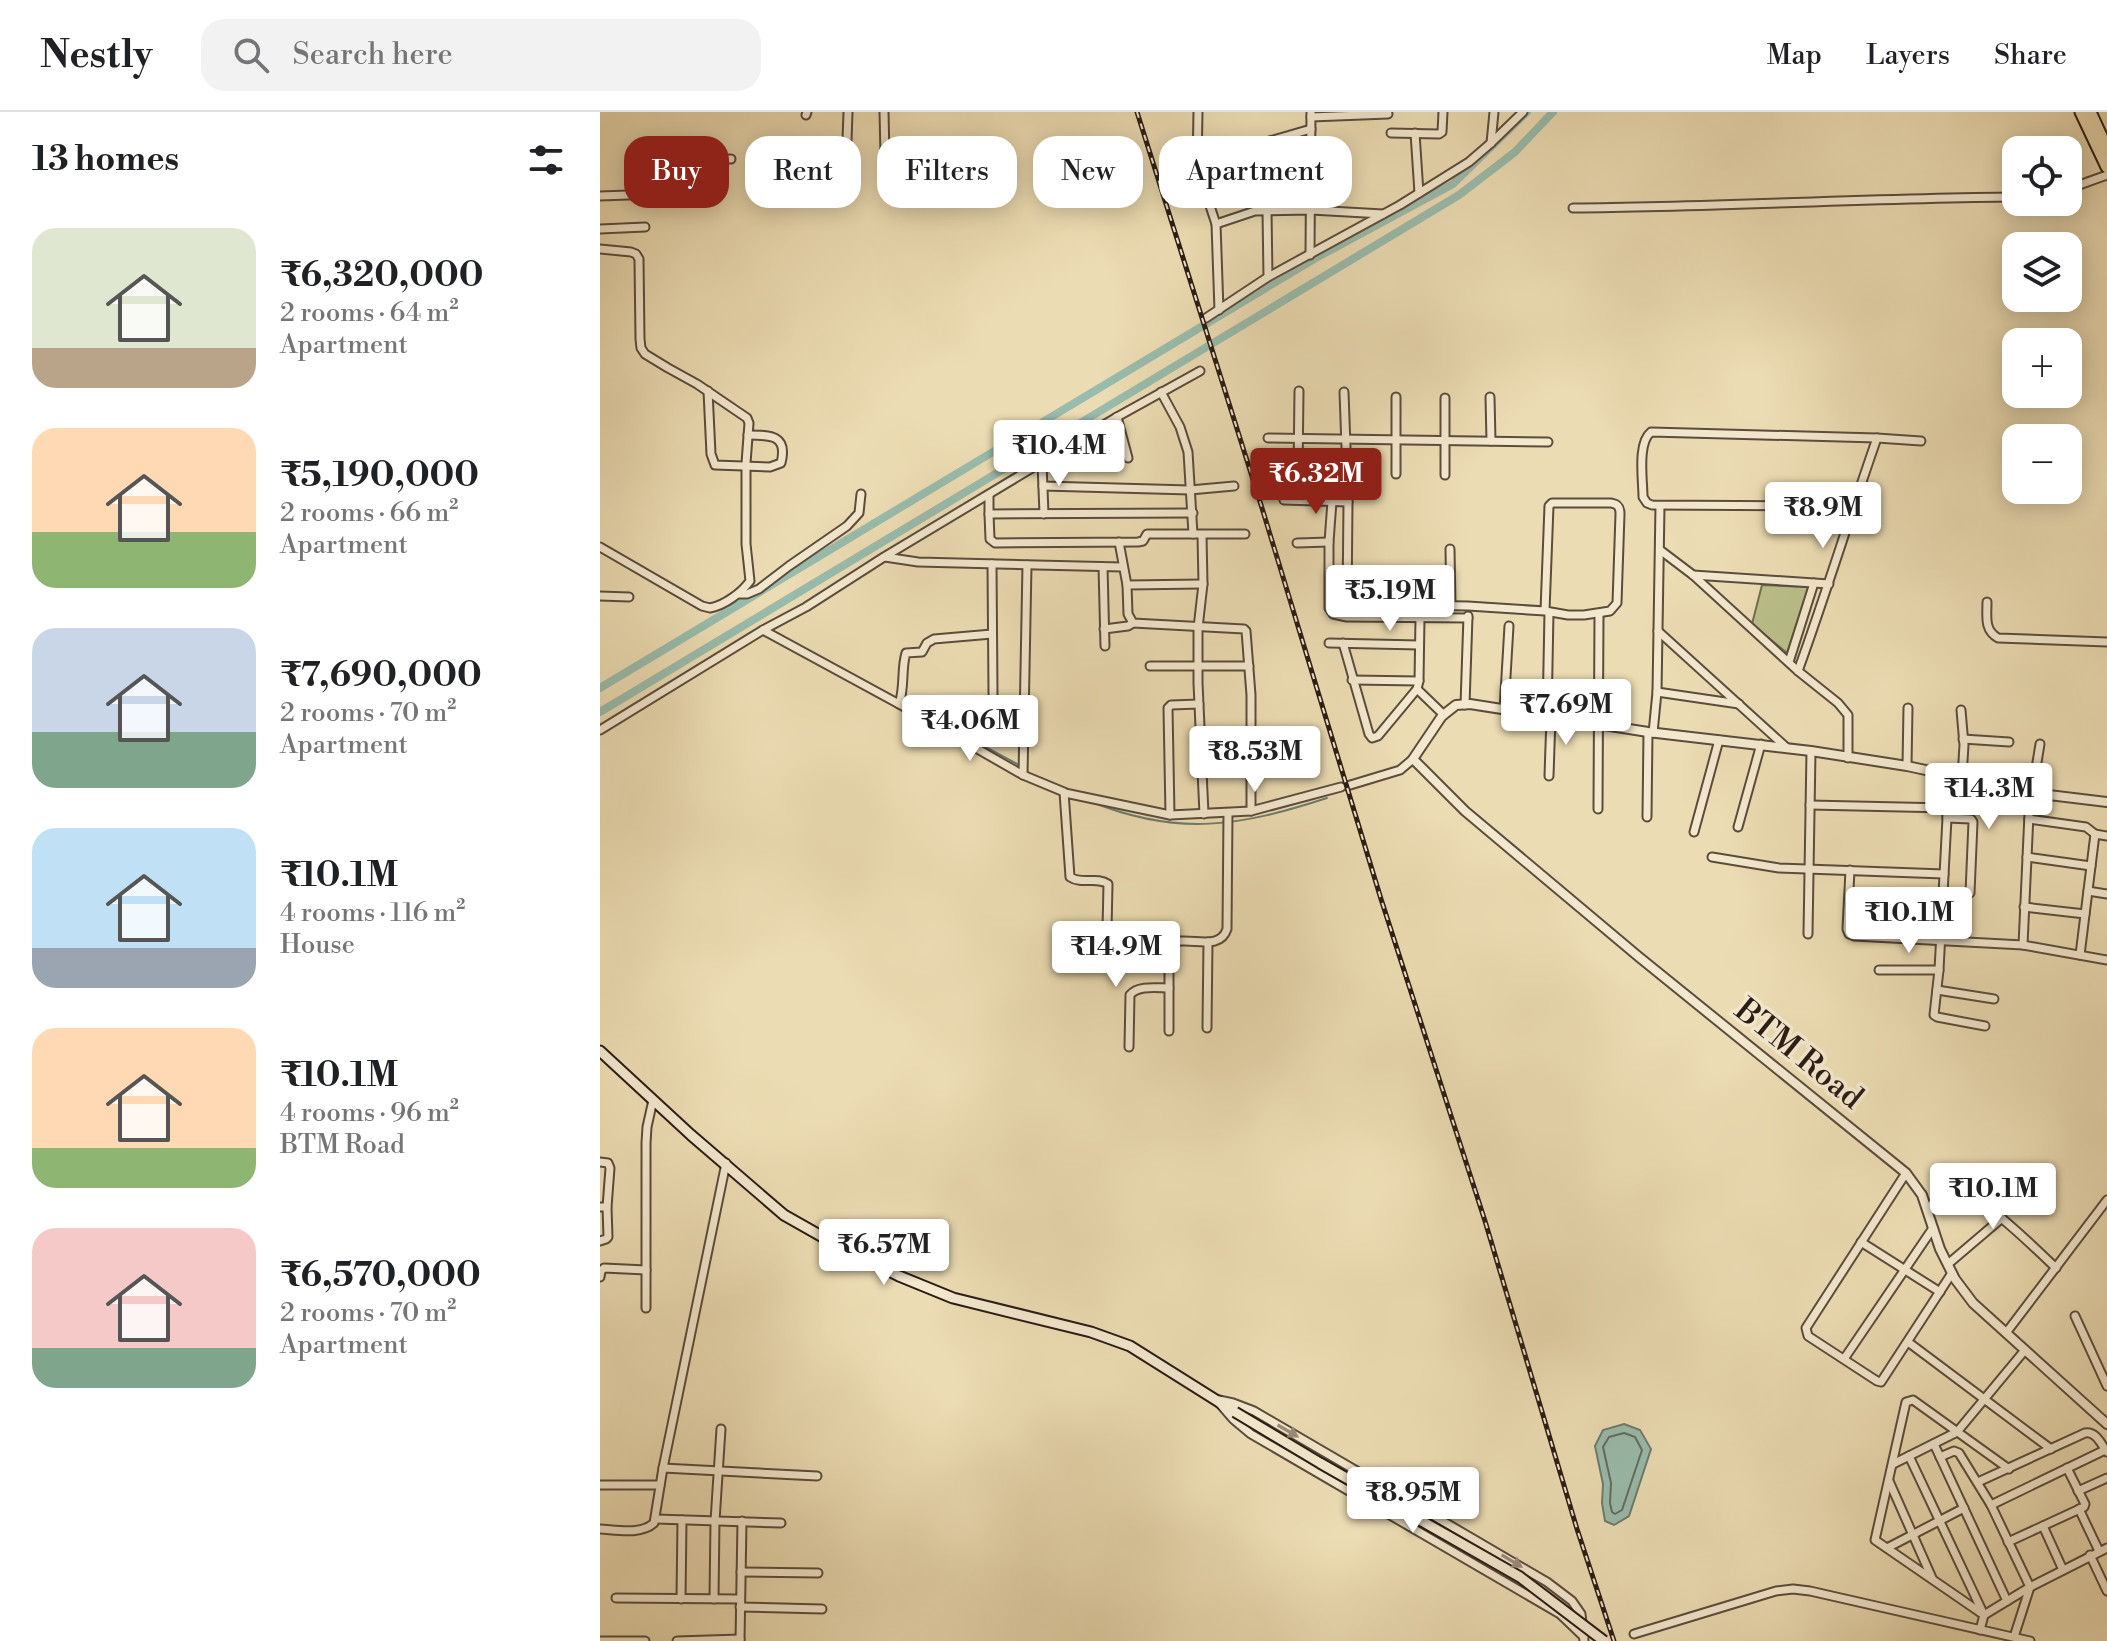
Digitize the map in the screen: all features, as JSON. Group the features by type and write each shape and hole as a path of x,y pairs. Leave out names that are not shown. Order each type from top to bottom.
{"highway":[{"path":"2081,112 2107,167"},
{"path":"2090,112 2107,149"}],"main road":[{"path":"600,1051 784,1215 899,1276 953,1298 1091,1332 1130,1346 1320,1463 1520,1577 1604,1641"}],"street":[{"path":"847,136 848,112"},
{"path":"884,112 885,136"},
{"path":"1198,112 1198,136"},
{"path":"1391,133 1439,134 1442,132 1443,112"},
{"path":"1491,143 1494,112"},
{"path":"1206,318 1268,277 1384,215 1469,162 1523,112"},
{"path":"1310,255 1311,114 1388,114"},
{"path":"1287,136 1311,129"},
{"path":"1415,133 1419,193"},
{"path":"600,196 656,194 663,167 669,159 731,159"},
{"path":"2082,184 2107,175"},
{"path":"1573,208 1680,208 1854,199 2002,197"},
{"path":"1211,208 1216,224 1219,310"},
{"path":"1216,224 1255,211 1311,210 1384,215"},
{"path":"1267,211 1268,277"},
{"path":"600,229 645,227"},
{"path":"600,249 631,252 639,259 640,339 643,351 747,418 746,544 750,581 717,607 710,608 600,547"},
{"path":"600,730 1117,417 1200,371"},
{"path":"708,391 712,462 715,465 770,467 782,461 783,445 780,441 769,436 748,435"},
{"path":"1298,473 1299,391"},
{"path":"1161,392 1180,427 1188,452 1203,584 1198,667 1204,814"},
{"path":"1344,392 1348,502 1347,617"},
{"path":"1396,397 1396,474"},
{"path":"1490,397 1491,441"},
{"path":"1445,398 1445,475"},
{"path":"1117,417 1128,458"},
{"path":"1853,506 1660,506 1647,503 1643,497 1642,445 1645,436 1651,432 1921,441"},
{"path":"1268,438 1548,442"},
{"path":"1798,671 1877,438"},
{"path":"1042,463 1044,514"},
{"path":"1043,486 1190,490 1234,486"},
{"path":"736,594 759,589 847,526 859,513 861,494"},
{"path":"989,495 990,539 995,543 1141,541 1147,534 1245,534"},
{"path":"1284,500 1348,502"},
{"path":"1332,501 1329,608 1333,614 1347,617 1468,618"},
{"path":"1347,604 1468,606 1547,612 1568,615 1610,611 1617,603 1620,508 1611,503 1552,503 1549,506 1547,612 1549,776"},
{"path":"1647,817 1650,732 1657,692 1660,506"},
{"path":"989,514 1193,513"},
{"path":"1119,542 1127,585 1128,614 1133,623"},
{"path":"1297,543 1329,542"},
{"path":"1450,549 1451,606"},
{"path":"1660,550 1693,575 1798,671 1838,703 1848,715 1848,758"},
{"path":"884,557 918,562 1122,567"},
{"path":"992,564 993,694"},
{"path":"1023,775 1027,565"},
{"path":"1103,567 1105,646"},
{"path":"1693,575 1829,584"},
{"path":"1789,662 1814,583"},
{"path":"1127,585 1203,584"},
{"path":"600,596 629,597"},
{"path":"1987,602 1986,624 1991,634 1998,638 2107,642"},
{"path":"1465,705 1468,606"},
{"path":"1598,809 1599,614"},
{"path":"1343,643 1372,738 1378,736 1418,685 1420,618"},
{"path":"1104,629 1133,623 1244,629 1251,695 1251,811"},
{"path":"1504,710 1509,626"},
{"path":"763,630 1023,775 1065,793 1170,815 1204,814 1228,820 1400,770 1413,759 1444,715 1456,705 1811,751 1907,766 2031,792 2107,802"},
{"path":"1658,631 1787,748"},
{"path":"899,704 906,653 922,652 927,643 934,639 992,634"},
{"path":"1329,643 1419,645"},
{"path":"1150,666 1249,666"},
{"path":"1352,680 1418,685 1444,715"},
{"path":"1657,692 1741,704"},
{"path":"1170,815 1168,708 1171,705 1199,704"},
{"path":"1907,766 1908,708"},
{"path":"1961,710 1962,777"},
{"path":"1963,739 2009,742"},
{"path":"1694,832 1719,740"},
{"path":"1738,827 1761,744"},
{"path":"2023,945 2031,792 2040,744"},
{"path":"1808,934 1811,751"},
{"name":"BTM Road","path":"1413,759 1465,811 1639,957 1906,1173 1922,1195 1950,1269 1973,1303 2107,1424"},
{"path":"1945,774 1947,818 1934,1011 1937,1017 1985,1026"},
{"path":"1065,793 1070,877 1079,881 1103,880 1108,884 1107,930"},
{"path":"1810,805 1947,808"},
{"path":"1947,818 1966,817 1973,822 1970,893"},
{"path":"2029,819 2086,827 2095,834 2107,836"},
{"path":"1169,1031 1168,949 1171,942 1221,940 1227,929 1228,820"},
{"path":"2080,955 2095,834"},
{"path":"1712,857 1779,868 1944,874"},
{"path":"2027,857 2091,866"},
{"path":"1850,870 1849,934 1854,936 2023,945 2107,960"},
{"path":"2088,891 2107,894"},
{"path":"2024,907 2085,914"},
{"path":"1207,1028 1208,942"},
{"path":"1879,970 1939,970"},
{"path":"1129,1047 1129,1001 1133,991 1169,988"},
{"path":"1937,990 1994,999"},
{"path":"646,1308 646,1143 653,1100"},
{"path":"600,1162 609,1165 603,1207 608,1237 600,1241"},
{"path":"600,1529 642,1530 650,1528 656,1519 663,1468 726,1163"},
{"path":"1906,1173 1806,1328 1808,1336 1877,1381 1881,1382 1908,1342 1940,1292 1950,1269 2002,1218"},
{"path":"1927,1210 1949,1187 1960,1188 2002,1218 2056,1268"},
{"path":"2006,1333 2107,1200"},
{"path":"1844,1359 1933,1228"},
{"path":"1861,1242 1940,1292"},
{"path":"600,1277 604,1268 646,1270"},
{"path":"2075,1316 2107,1386"},
{"path":"1908,1342 2051,1449"},
{"path":"1893,1464 1957,1432 2025,1350"},
{"path":"1217,1400 1254,1411 1547,1582 1572,1601 1581,1614 1584,1639"},
{"path":"1217,1400 1251,1434 1560,1614 1584,1639"},
{"path":"1984,1615 1878,1543 1875,1535 1906,1402 1913,1400 2009,1469"},
{"path":"714,1599 721,1429"},
{"path":"1978,1482 2090,1433 2106,1451 1991,1505"},
{"path":"1934,1444 2007,1601"},
{"path":"1940,1457 1958,1452 1991,1505 2030,1587 2014,1637"},
{"path":"1909,1456 1984,1615 1980,1630"},
{"path":"663,1468 817,1476"},
{"path":"2008,1542 2085,1504 2067,1468"},
{"path":"2078,1491 2107,1478"},
{"path":"1889,1481 1932,1580"},
{"path":"600,1485 660,1485"},
{"path":"1887,1548 1964,1508"},
{"path":"1984,1615 2030,1587 2103,1550 2079,1509"},
{"path":"656,1519 781,1523"},
{"path":"681,1599 682,1520"},
{"path":"677,1641 740,1640 742,1521"},
{"path":"2043,1526 2063,1570"},
{"path":"2090,1555 2107,1591"},
{"path":"741,1572 818,1573"},
{"path":"1634,1634 1776,1591 1793,1589 2030,1641"},
{"path":"616,1598 714,1599 822,1609"},
{"path":"600,1641 645,1641"}],"green space":[{"path":"1762,585 1809,587 1787,653 1752,624"}],"water":[{"path":"1624,1424 1640,1430 1651,1449 1629,1516 1614,1525 1605,1521 1603,1484 1595,1446 1603,1430"}],"waterway":[{"path":"600,688 1314,259 1453,184 1527,112"},
{"path":"600,712 1459,195 1515,152 1553,112"},
{"path":"928,716 1021,766"},
{"path":"1092,802 1153,820 1210,824 1266,815 1327,798"}],"railway":[{"path":"1137,112 1614,1641"}]}
